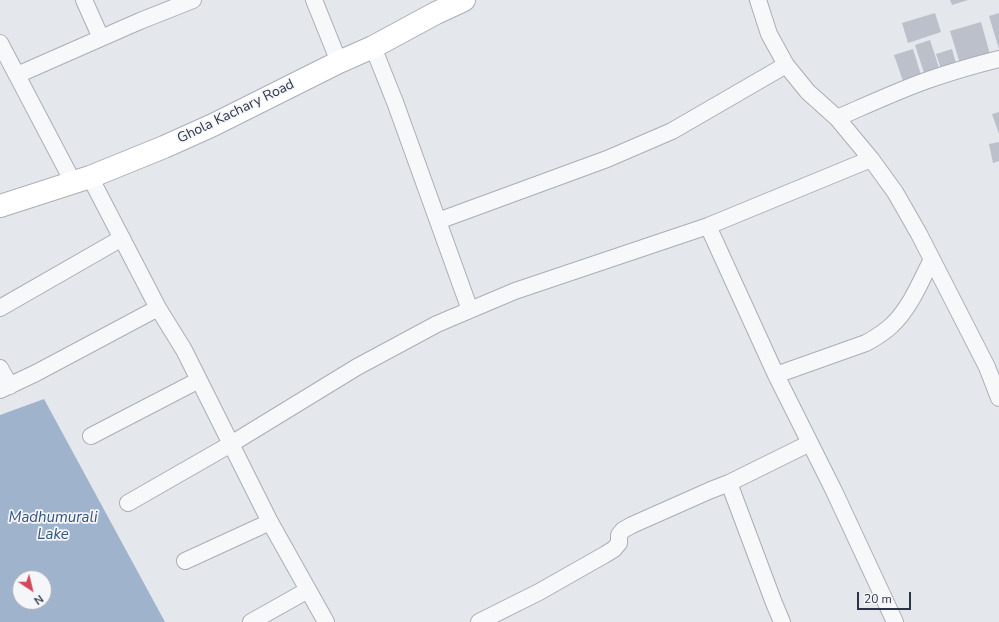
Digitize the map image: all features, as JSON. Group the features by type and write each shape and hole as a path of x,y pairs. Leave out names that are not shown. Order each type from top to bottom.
{"street":[{"path":"84,0 101,38"},
{"path":"17,75 193,0"},
{"path":"314,0 339,62"},
{"name":"Ghola Kachary Road","path":"0,206 82,179 164,147 213,125 339,62 373,47 436,12 464,0"},
{"path":"758,0 769,34 786,65 808,92 837,118 871,158 895,192 919,234 987,367 999,398"},
{"path":"0,43 17,75 82,179 122,238 158,308 184,350 270,522 326,622"},
{"path":"373,47 395,102 470,310"},
{"path":"837,118 895,92 927,80 999,59"},
{"path":"438,221 607,159 672,131 786,65"},
{"path":"128,503 231,444 357,367 437,324 515,291 708,226 871,158"},
{"path":"708,226 776,375 834,491 895,622"},
{"path":"0,308 122,238"},
{"path":"776,375 866,343 880,335 901,316 917,290 932,259"},
{"path":"0,368 5,388 158,308"},
{"path":"91,436 199,380"},
{"path":"479,622 539,592 606,554 619,543 619,535 623,530 632,525 729,483 810,443"},
{"path":"729,483 782,622"},
{"path":"185,561 270,522"},
{"path":"251,622 308,590"}],"water":[{"name":"Madhumurali Lake","path":"44,399 165,622 0,622 0,415"}],"building":[{"path":"950,0 968,0 952,5"},
{"path":"935,13 941,32 908,43 902,23"},
{"path":"999,13 999,49 989,16"},
{"path":"981,22 991,58 961,67 950,31"},
{"path":"930,40 941,74 926,79 915,45"},
{"path":"913,49 922,78 904,84 894,55"},
{"path":"952,49 957,67 942,72 936,54"},
{"path":"999,112 999,134 992,114"},
{"path":"999,142 999,161 993,163 989,144"}]}
